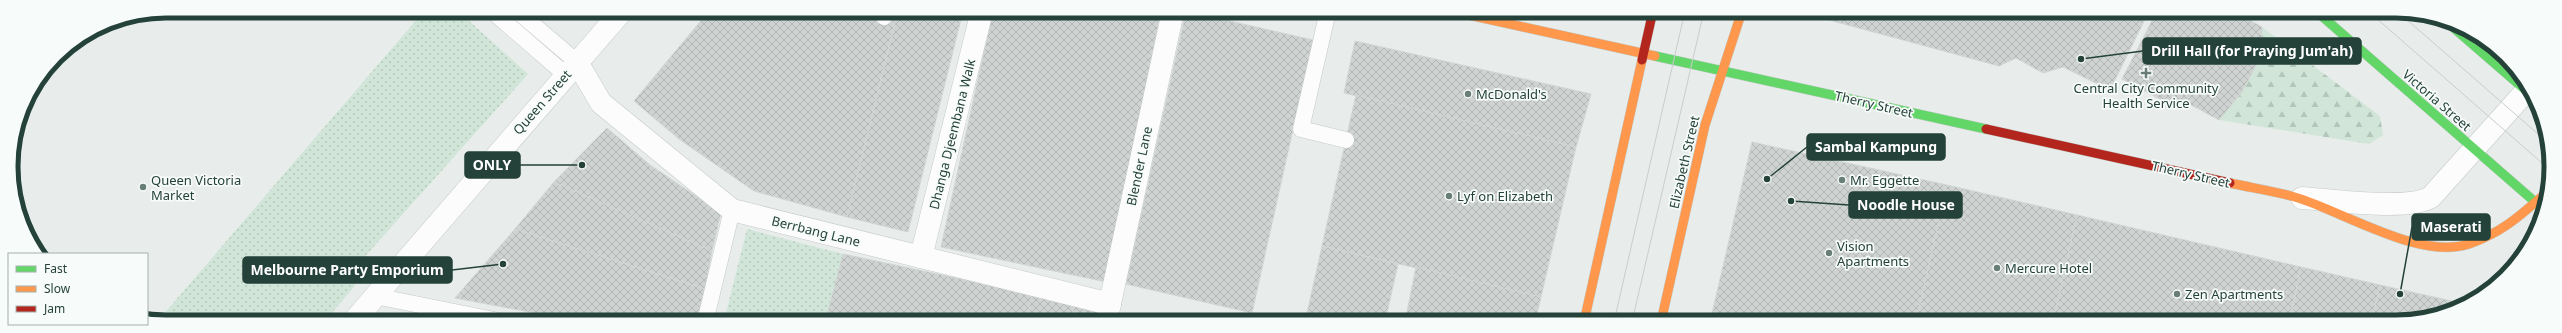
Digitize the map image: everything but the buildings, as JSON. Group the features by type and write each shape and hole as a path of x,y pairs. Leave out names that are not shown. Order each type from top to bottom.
{"street":[{"name":"Queen Street","path":"359,315 616,18"},
{"name":"Dhanga Djeembana Walk","path":"921,257 980,18"},
{"name":"Blender Lane","path":"1108,313 1171,18"},
{"name":"Therry Street","path":"1489,18 2298,198 2398,204 2425,201 2525,95"},
{"path":"1586,315 1645,53 1651,18"},
{"name":"Elizabeth Street","path":"1663,315 1706,125 1722,70 1740,18"},
{"name":"Victoria Street","path":"2324,18 2539,206"},
{"path":"2458,32 2519,85"},
{"name":"Berrbang Lane","path":"572,68 601,103 732,210 921,257 1108,313"},
{"name":"Therry Street","path":"2298,198 2388,234 2438,248 2468,244 2507,227 2539,206"}],"lane":[{"path":"502,18 572,68"},
{"path":"524,18 572,68"},
{"path":"1326,18 1301,129 1346,140"},
{"path":"707,315 732,210"},
{"path":"375,296 469,315"}],"green space":[{"path":"418,18 466,18 528,74 360,262 354,287 330,315 163,315"},
{"path":"2262,27 2380,116 2383,135 2369,144 2219,120 2242,92 2260,58"},
{"path":"747,229 843,254 827,315 734,315 726,313"}],"tram line":[{"path":"1616,315 1683,18"},
{"path":"1634,315 1702,18"},
{"path":"2376,18 2544,165"},
{"path":"2405,18 2541,136"}],"traffic: fast":[{"path":"2324,18 2539,205"},
{"path":"2458,32 2520,85"},
{"path":"1655,56 1986,129"}],"traffic: slow":[{"path":"1483,18 1655,56"},
{"path":"1663,315 1705,125 1740,18"},
{"path":"1586,315 1642,60"},
{"path":"2230,183 2273,191 2298,198 2383,233 2428,246 2450,247 2469,244 2481,239 2511,222 2540,198"}],"traffic: jam":[{"path":"1642,60 1651,18"},
{"path":"1986,129 2230,183"}],"place":[{"name":"Drill Hall (for Praying Jum'ah)","path":"2081,59"},
{"name":"Central City Community Health Service","path":"2146,73"},
{"name":"McDonald's","path":"1468,94"},
{"name":"ONLY","path":"582,165"},
{"name":"Sambal Kampung","path":"1767,179"},
{"name":"Mr. Eggette","path":"1842,180"},
{"name":"Queen Victoria Market","path":"143,187"},
{"name":"Lyf on Elizabeth","path":"1449,196"},
{"name":"Noodle House","path":"1791,201"},
{"name":"Vision Apartments","path":"1829,253"},
{"name":"Melbourne Party Emporium","path":"503,264"},
{"name":"Mercure Hotel","path":"1997,268"},
{"name":"Zen Apartments","path":"2177,294"},
{"name":"Maserati","path":"2400,294"}]}
